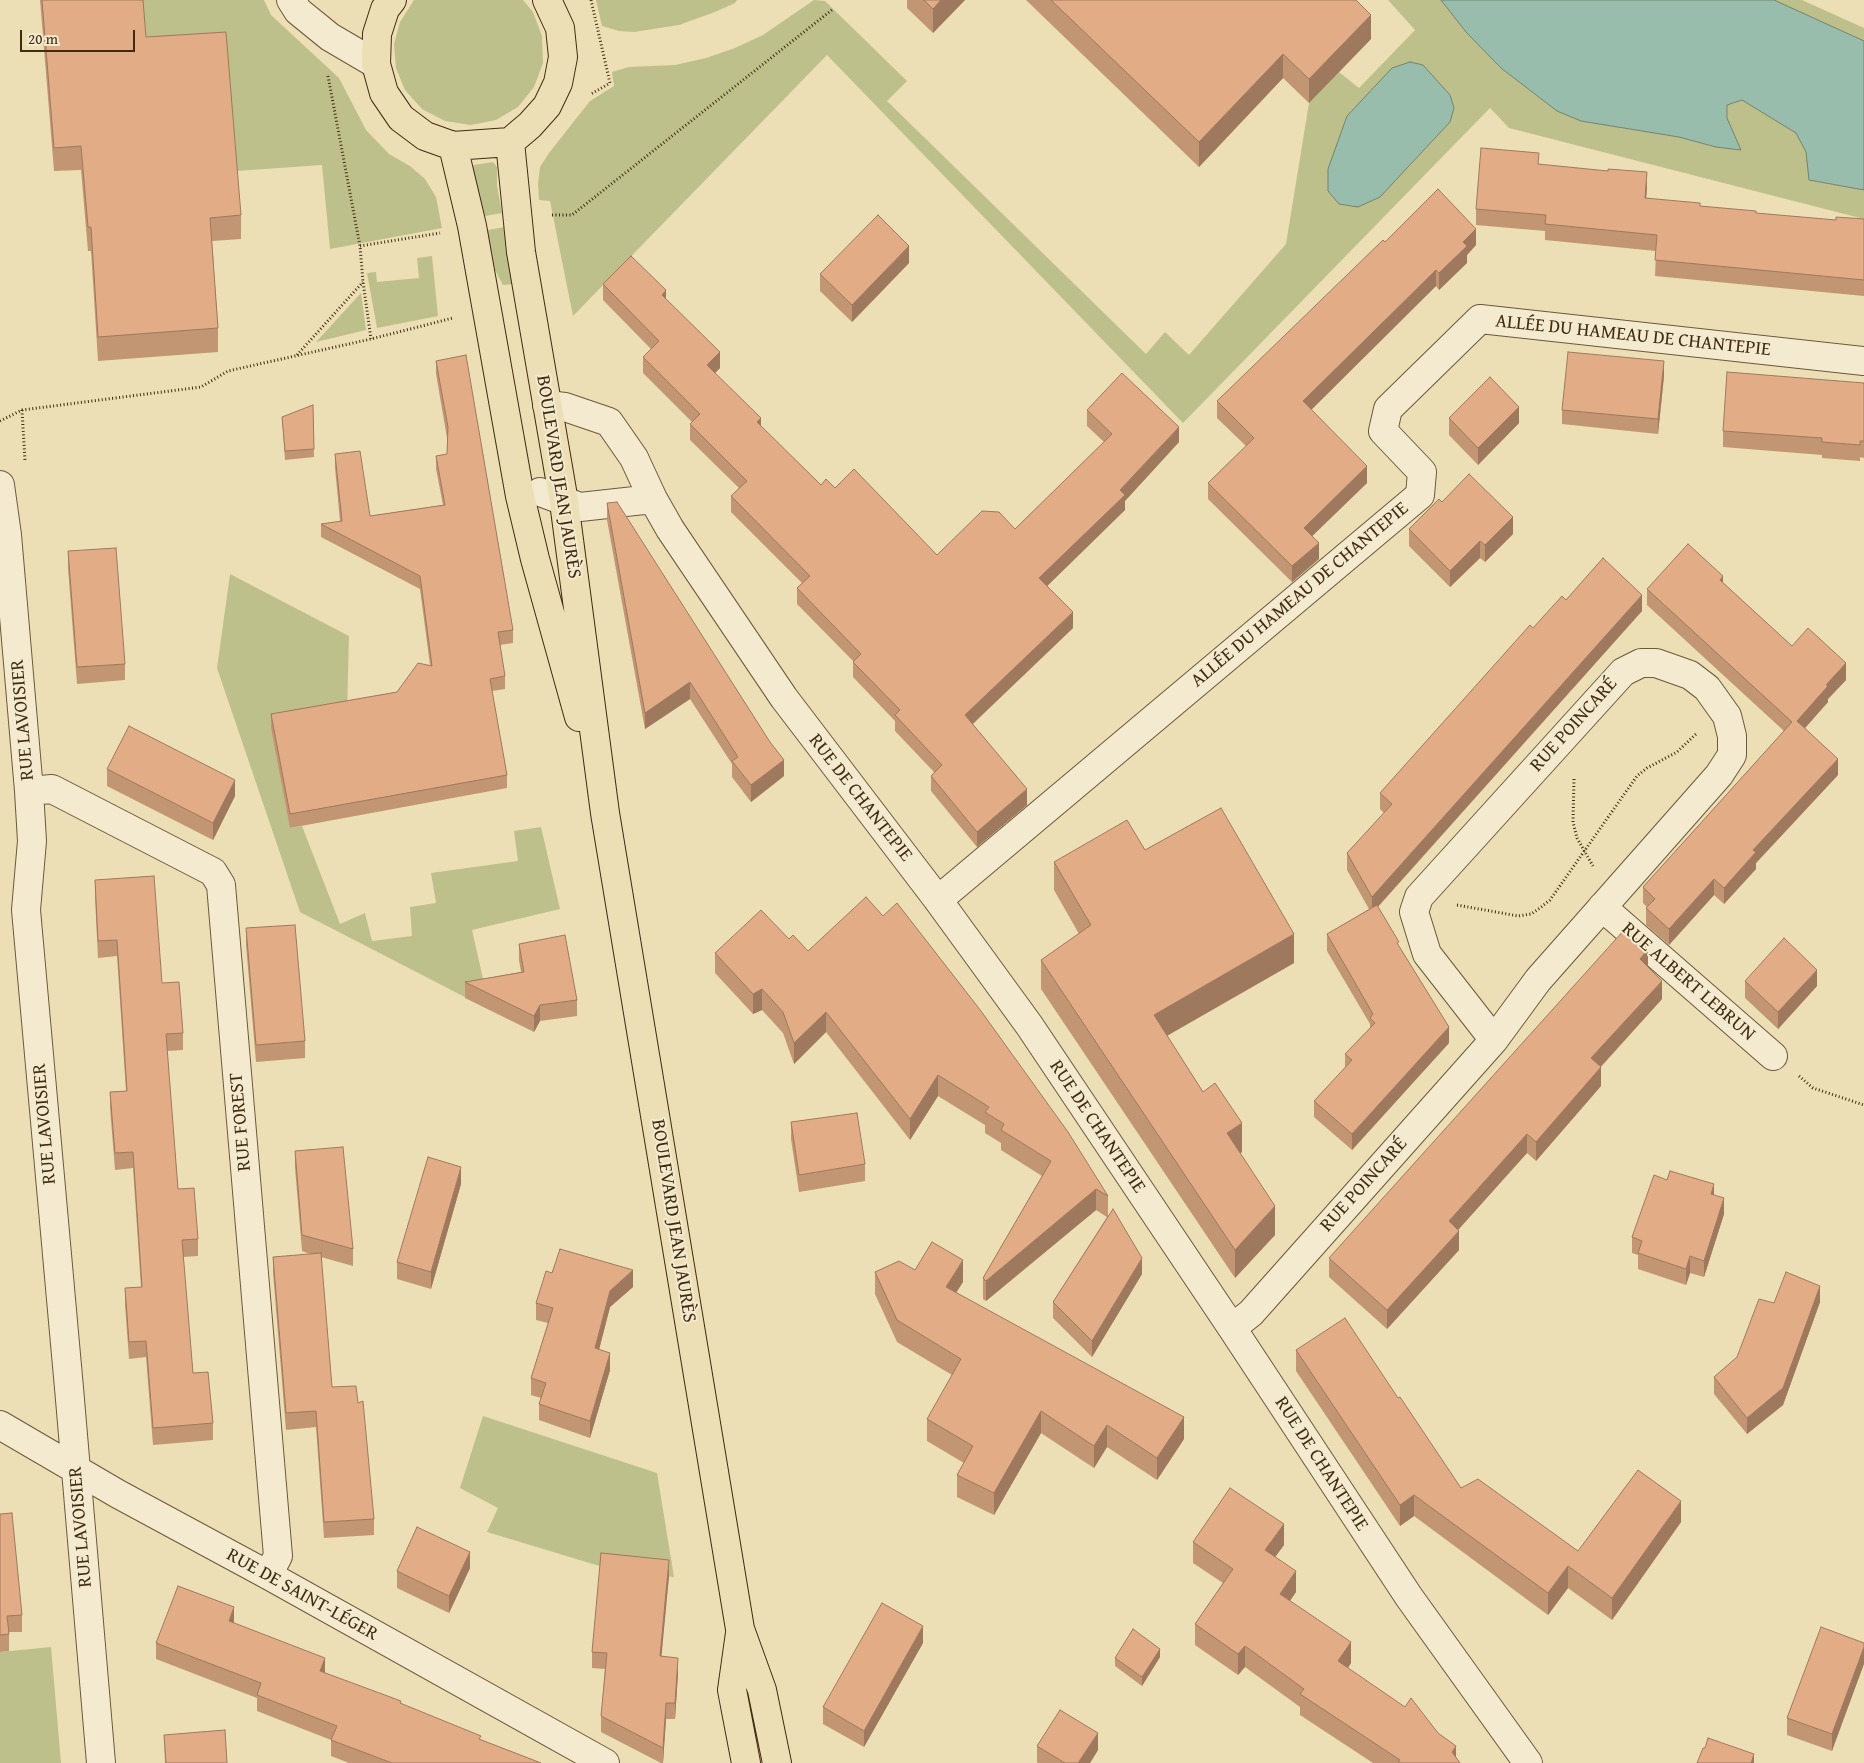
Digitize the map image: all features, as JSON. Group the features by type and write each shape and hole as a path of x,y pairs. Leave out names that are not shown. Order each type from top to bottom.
{"main road":[{"path":"392,0 385,9 377,34 376,64 384,93 401,118 425,136 453,146 510,142 530,125 547,106 558,83 563,57 560,28 547,0"},
{"name":"BOULEVARD JEAN JAURÈS","path":"510,142 521,252 547,405 536,559 605,813"},
{"name":"BOULEVARD JEAN JAURÈS","path":"453,146 541,493 605,813 740,1630 762,1690 777,1763"},
{"name":"BOULEVARD JEAN JAURÈS","path":"740,1630 732,1690 746,1763"}],"street":[{"path":"291,0 298,11 330,37 376,64"},
{"name":"ALLÉE DU HAMEAU DE CHANTEPIE","path":"938,900 1420,495 1422,472 1383,431 1388,409 1480,320 1864,360"},
{"name":"RUE DE CHANTEPIE","path":"547,405 565,406 609,422 634,458 653,499 670,529 784,698 938,900 1029,1025 1409,1597 1528,1763"},
{"name":"RUE LAVOISIER","path":"0,485 7,535 29,791 32,841 26,910 101,1763"},
{"path":"541,493 580,506 653,499"},
{"name":"RUE POINCARÉ","path":"1232,1328 1251,1313 1494,1040 1538,980 1719,775 1732,755 1732,736 1726,716 1707,688 1690,675 1674,668 1656,663 1641,664 1623,672 1419,897"},
{"name":"RUE FOREST","path":"29,791 52,789 213,872 221,884 278,1556 268,1575"},
{"path":"1419,897 1414,912 1427,954 1494,1040"},
{"name":"RUE ALBERT LEBRUN","path":"1602,907 1774,1056"},
{"name":"RUE DE SAINT-LÉGER","path":"0,1425 118,1494 268,1575 604,1763"}],"path":[{"path":"517,217 572,215 833,9"},
{"path":"330,37 327,74 360,246 371,339"},
{"path":"296,356 363,282"},
{"path":"0,421 22,410 201,387 228,371 453,319"},
{"path":"1419,897 1518,916 1531,914 1550,900 1637,776 1647,768 1677,752 1694,737 1717,702"},
{"path":"1574,778 1573,822 1577,838 1598,879 1602,907"},
{"path":"1774,1056 1813,1088 1864,1104"}],"green space":[{"path":"141,0 264,0 271,15 339,78 366,130 389,154 410,166 425,179 436,197 442,228 330,249 322,165 236,171 146,60"},
{"path":"414,0 523,0 533,12 542,36 543,63 534,87 518,107 496,120 471,125 445,121 422,109 405,90 396,68 394,44 400,22"},
{"path":"596,0 737,0 735,3 715,12 679,25 634,32 619,31 602,26"},
{"path":"814,0 825,1 907,81 887,101 1146,354 1165,332 1189,355 1286,244 1309,103 1339,72 1359,88 1415,30 1388,0 1802,0 1864,28 1864,219 1509,128 1490,108 1183,423 827,55 573,316 550,201 539,200 540,167 549,153 590,101 614,86 612,72 629,67 675,65 706,58 735,48 763,35"},
{"path":"493,162 497,167 497,186 502,213 480,217 470,169 474,165"},
{"path":"505,227 515,284 503,285 487,255 482,231"},
{"path":"432,256 438,316 377,328 367,273 376,272 377,282 419,278 417,258"},
{"path":"361,293 366,330 316,342"},
{"path":"230,574 349,636 347,714 290,828 302,826 340,924 365,913 372,941 412,936 410,907 436,903 431,873 518,861 514,831 541,827 560,909 472,930 490,1010 300,912 217,668"},
{"path":"483,1416 657,1473 674,1577 616,1571 487,1532 498,1508 460,1488"},
{"path":"51,1647 61,1763 0,1763 0,1652"}],"shaded area":[{"path":"1441,0 1774,0 1864,41 1864,190 1809,180 1806,152 1796,133 1742,100 1727,105 1727,118 1741,150 1716,147 1679,137 1581,121 1557,111 1501,68 1466,32"},
{"path":"1410,62 1423,65 1450,95 1454,108 1450,122 1380,197 1358,207 1339,204 1328,191 1328,169 1347,116 1392,68"}],"building":[{"path":"42,0 143,0 146,37 226,32 241,215 210,218 218,328 98,337 91,227 88,227 81,146 54,148"},
{"path":"924,0 941,0 933,9"},
{"path":"1051,0 1356,0 1371,15 1309,79 1283,54 1199,142"},
{"path":"1481,148 1539,153 1538,164 1608,171 1608,169 1647,172 1645,198 1700,203 1700,206 1756,211 1756,213 1836,220 1836,217 1864,219 1864,280 1655,260 1657,235 1545,224 1546,215 1476,209"},
{"path":"1438,189 1476,229 1463,242 1467,246 1439,273 1436,270 1303,401 1367,466 1304,528 1319,543 1292,566 1208,483 1254,438 1217,401 1383,240 1385,242"},
{"path":"878,215 909,246 852,305 820,274"},
{"path":"631,256 666,290 662,295 720,352 707,365 761,418 757,422 821,485 826,479 835,488 854,469 937,555 982,511 999,512 1015,529 1112,434 1087,410 1122,373 1179,427 1120,490 1125,495 1039,578 1073,612 965,715 1027,789 977,832 931,776 942,765 895,715 900,710 853,662 861,654 797,588 810,576 731,496 747,481 690,424 700,414 643,357 659,341 603,284"},
{"path":"1568,352 1664,361 1658,419 1562,410"},
{"path":"466,355 513,630 498,632 505,676 490,679 507,775 290,814 271,714 397,692 418,663 432,666 420,576 321,524 342,521 335,454 360,451 370,516 445,505 436,456 447,454 448,427 436,361"},
{"path":"1727,372 1864,383 1864,441 1860,441 1860,445 1822,442 1822,438 1723,431"},
{"path":"1490,377 1519,407 1478,448 1449,418"},
{"path":"313,405 314,449 285,451 282,417"},
{"path":"1469,474 1513,517 1485,545 1480,541 1450,571 1409,529 1439,499 1442,502"},
{"path":"617,502 770,742 784,760 751,785 732,761 738,757 690,682 645,713 607,503"},
{"path":"1688,544 1723,576 1720,580 1792,646 1808,628 1846,663 1797,721 1838,759 1753,850 1756,852 1724,888 1714,879 1669,929 1646,908 1655,899 1643,887 1792,722 1647,589"},
{"path":"116,548 125,664 77,667 68,551"},
{"path":"1603,558 1642,595 1372,897 1347,853 1392,804 1380,793 1530,625 1533,628 1562,596 1566,600"},
{"path":"129,726 235,780 213,823 107,769"},
{"path":"1221,808 1294,934 1154,1015 1203,1092 1215,1083 1242,1123 1227,1133 1275,1206 1235,1250 1041,960 1091,925 1054,862 1127,820 1145,850"},
{"path":"154,876 162,983 179,982 183,1033 166,1034 178,1189 194,1188 198,1239 182,1240 193,1373 208,1372 213,1423 153,1428 146,1341 129,1342 125,1288 142,1287 133,1152 115,1153 110,1092 127,1091 117,940 98,941 95,880"},
{"path":"866,897 883,916 897,903 981,1011 1068,1132 1108,1196 1096,1189 986,1281 983,1278 1051,1161 1001,1130 1004,1124 985,1112 989,1107 938,1075 910,1119 826,1012 794,1043 783,1012 762,989 753,994 715,953 761,910 789,939 793,935 808,951"},
{"path":"1377,905 1399,942 1397,943 1449,1027 1352,1134 1314,1101 1352,1060 1345,1054 1375,1023 1370,1018 1373,1014 1327,934"},
{"path":"295,925 305,1041 256,1045 246,928"},
{"path":"1625,929 1648,949 1640,959 1662,981 1591,1058 1601,1067 1536,1142 1527,1134 1449,1221 1459,1231 1387,1310 1329,1258"},
{"path":"565,935 577,1000 540,1005 534,1016 465,982 524,972 519,944"},
{"path":"1784,938 1817,970 1778,1012 1745,981"},
{"path":"857,1113 865,1164 799,1175 791,1122"},
{"path":"343,1147 353,1249 302,1235 295,1151"},
{"path":"428,1157 461,1167 431,1272 397,1262"},
{"path":"1670,1171 1714,1184 1711,1194 1724,1198 1704,1261 1690,1256 1686,1269 1638,1253 1642,1241 1632,1237 1654,1175 1667,1180"},
{"path":"1113,1209 1142,1258 1092,1341 1053,1302"},
{"path":"932,1242 963,1260 946,1287 1184,1417 1157,1458 1107,1425 1094,1446 1041,1411 994,1493 957,1475 973,1446 927,1419 961,1359 897,1320 875,1272 899,1261 915,1270"},
{"path":"560,1249 633,1270 610,1291 595,1348 610,1353 590,1421 539,1404 546,1383 531,1378 553,1308 536,1303 546,1271 552,1273"},
{"path":"321,1253 332,1387 356,1386 358,1403 363,1401 374,1519 324,1522 316,1411 286,1413 273,1257"},
{"path":"1786,1272 1820,1286 1783,1388 1747,1418 1714,1377 1737,1357 1759,1299 1774,1303"},
{"path":"1345,1318 1461,1488 1478,1479 1578,1551 1638,1470 1681,1501 1612,1598 1568,1566 1548,1593 1414,1495 1400,1505 1296,1350"},
{"path":"1230,1488 1284,1524 1265,1550 1296,1571 1280,1594 1351,1642 1338,1661 1405,1707 1411,1698 1438,1733 1456,1746 1452,1752 1460,1763 1398,1763 1400,1760 1300,1694 1304,1689 1245,1646 1238,1654 1195,1624 1233,1569 1193,1542"},
{"path":"12,1513 22,1615 7,1616 9,1634 0,1635 0,1514"},
{"path":"417,1527 470,1552 449,1596 397,1571"},
{"path":"601,1553 669,1560 660,1656 678,1658 675,1703 666,1703 663,1748 601,1716 607,1653 592,1652"},
{"path":"178,1586 234,1607 229,1621 325,1658 320,1671 401,1701 400,1703 481,1736 479,1739 541,1763 392,1763 331,1740 337,1726 257,1695 261,1683 156,1643"},
{"path":"882,1603 923,1626 864,1731 823,1707"},
{"path":"1821,1627 1864,1643 1832,1734 1787,1718"},
{"path":"1133,1629 1160,1649 1142,1677 1115,1658"},
{"path":"1060,1710 1098,1733 1078,1763 1065,1763 1037,1746"},
{"path":"225,1730 227,1763 166,1763 164,1735"},
{"path":"1708,1738 1754,1754 1751,1763 1697,1763"}]}
